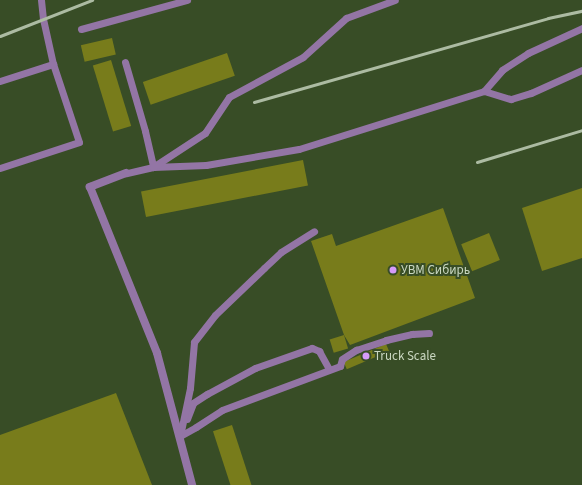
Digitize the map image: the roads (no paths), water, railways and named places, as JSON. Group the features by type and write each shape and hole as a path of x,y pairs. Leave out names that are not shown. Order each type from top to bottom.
{"street":[{"path":"126,173 90,187 157,353 192,485"}],"lane":[{"path":"0,168 79,142 54,64 43,19 41,0"},
{"path":"81,29 187,0"},
{"path":"153,167 205,133 229,97 303,57 346,18 395,0"},
{"path":"126,173 153,167 206,165 299,149 484,91 502,70 528,53 582,28"},
{"path":"125,62 145,130 153,167"},
{"path":"0,81 54,64"},
{"path":"484,91 511,99 582,70"},
{"path":"180,436 190,388 194,342 215,315 281,252 314,231"},
{"path":"180,436 222,410 340,366 342,359 346,354 370,345 412,334 429,333"},
{"path":"180,436 193,403 255,368 312,348 319,351 329,369"}],"railway":[{"path":"0,36 92,0"},
{"path":"254,102 548,18 582,11"},
{"path":"477,162 582,130"}],"place":[{"name":"УВМ Сибирь","path":"393,270"},
{"name":"Truck Scale","path":"366,356"}]}
